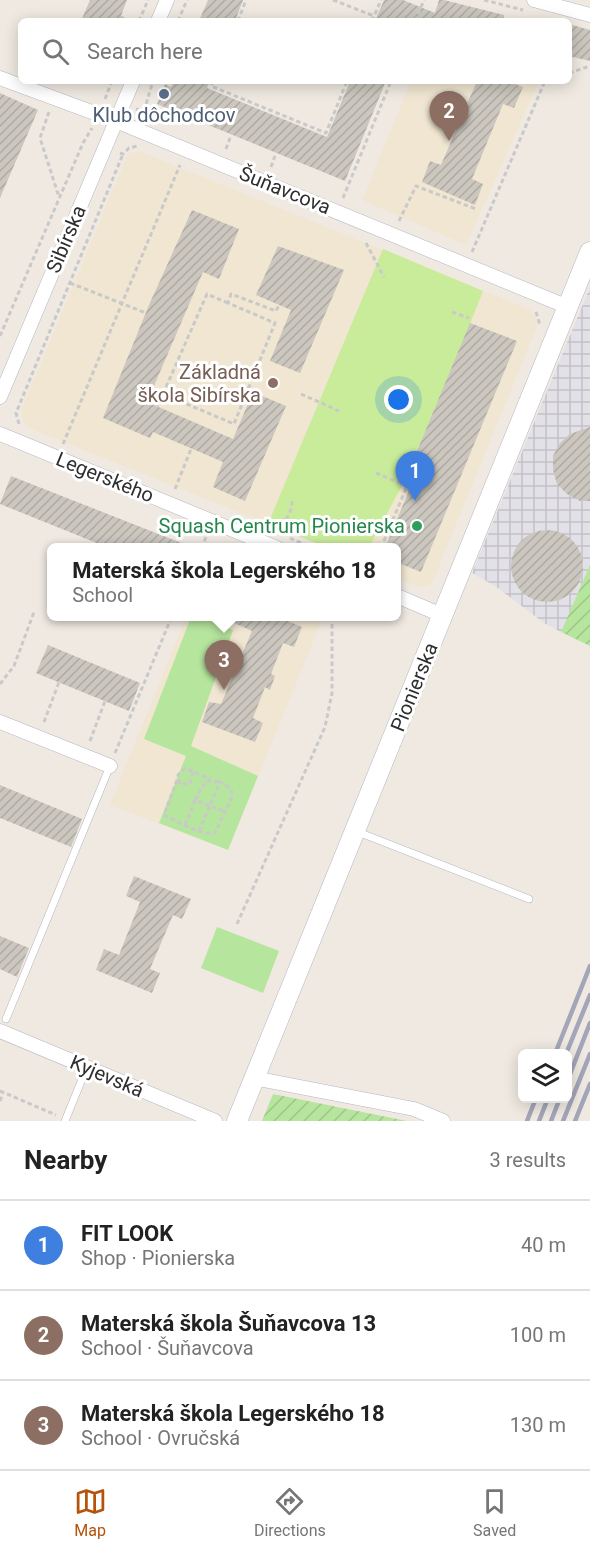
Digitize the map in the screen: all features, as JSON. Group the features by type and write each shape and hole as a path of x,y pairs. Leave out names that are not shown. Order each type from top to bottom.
{"street":[{"path":"159,18 167,0"},
{"path":"534,0 590,15"},
{"name":"Šuňavcova","path":"0,78 117,121 568,307"},
{"name":"Sibírska","path":"0,397 132,84"},
{"name":"Pionierska","path":"237,1121 590,252"},
{"name":"Legerského","path":"0,434 265,543"},
{"path":"401,598 444,616"},
{"path":"0,722 110,766"},
{"name":"Kyjevská","path":"3,1025 87,1067 215,1121"},
{"path":"254,1078 414,1108 443,1121"}],"lane":[{"path":"3,1025 110,766"},
{"path":"355,831 530,899"},
{"path":"64,1121 87,1067"}],"path":[{"path":"140,18 148,0"},
{"path":"179,18 187,0"},
{"path":"239,18 246,0"},
{"path":"333,0 374,16 381,0"},
{"path":"416,18 424,0"},
{"path":"572,72 590,66"},
{"path":"0,336 111,84"},
{"path":"144,111 152,84"},
{"path":"212,84 211,86 326,133 346,84"},
{"path":"343,198 390,84"},
{"path":"472,252 544,84"},
{"path":"50,110 40,138 59,198"},
{"path":"225,151 231,135"},
{"path":"270,169 276,153"},
{"path":"21,428 16,413 123,154"},
{"path":"63,445 181,163"},
{"path":"399,221 416,186 476,209"},
{"path":"366,243 384,277"},
{"path":"70,283 146,313"},
{"path":"157,406 207,294 275,323 234,424 163,394"},
{"path":"228,303 231,294 276,311 279,305"},
{"path":"452,312 469,318"},
{"path":"301,394 339,411"},
{"path":"52,441 73,450"},
{"path":"185,495 174,491 191,449"},
{"path":"376,473 412,488"},
{"path":"383,543 407,486"},
{"path":"292,498 292,507 279,534 300,543"},
{"path":"203,543 207,534"},
{"path":"0,684 14,666 34,612"},
{"path":"110,766 170,621"},
{"path":"237,924 325,726 332,693 332,621"},
{"path":"41,730 59,682"},
{"path":"87,748 105,701"},
{"path":"185,768 210,779 230,788 233,795 216,833 208,834 199,831 164,815 180,771 185,768"},
{"path":"177,780 180,784 190,784 193,772"},
{"path":"185,825 202,784 210,779"},
{"path":"199,831 220,782"},
{"path":"195,800 226,812"},
{"path":"0,1101 2,1092 57,1115"}],"shaded area":[{"path":"410,84 538,84 466,245 362,200"},
{"name":"Základná škola Sibírska","path":"139,151 531,310 537,320 536,329 432,583 428,586 416,586 401,580 401,543 316,543 29,428 23,422 21,411 128,154"},
{"path":"590,287 590,565 561,632 544,623 495,586 472,573"},
{"path":"184,621 321,621 228,850 110,805"}],"green space":[{"path":"383,249 483,291 422,445 419,445 405,480 371,543 316,543 268,524"},
{"path":"590,565 590,646 561,632"},
{"path":"189,621 210,621 233,630 191,746 258,776 228,850 159,823 186,756 144,739"},
{"path":"217,927 279,951 263,993 201,968"},
{"path":"273,1094 407,1121 262,1121"}],"building":[{"path":"90,0 127,0 120,18 82,18"},
{"path":"208,0 243,0 236,18 200,18"},
{"path":"384,0 403,0 435,13 439,0 444,0 504,15 504,18 376,18"},
{"path":"572,25 590,30 590,61 572,57"},
{"path":"165,84 171,87 172,84 209,84 207,88 327,137 349,84 385,84 345,181 157,104"},
{"path":"476,84 515,84 523,87 514,108 503,104 472,179 483,184 475,205 422,182 430,161 441,165"},
{"path":"0,93 38,110 0,198"},
{"path":"192,210 239,229 219,279 203,272 147,402 233,439 253,392 286,406 245,501 213,487 223,462 153,432 150,438 103,418 149,305"},
{"path":"278,246 344,270 300,373 270,361 291,310 256,295"},
{"path":"470,323 517,341 421,572 401,564 401,543 387,543 412,483 405,480"},
{"path":"590,427 590,501 580,501 567,494 557,484 553,470 553,456 560,443 570,434"},
{"path":"11,476 181,543 97,543 0,504"},
{"path":"540,530 554,530 573,540 583,559 583,573 573,592 554,602 540,602 521,592 511,573 511,559 521,540"},
{"path":"230,621 288,621 302,627 294,647 283,643 271,674 275,676 270,690 265,687 253,718 263,723 255,742 202,722 209,702 221,704 252,631"},
{"path":"48,645 140,683 129,711 36,673"},
{"path":"0,785 82,819 71,847 0,818"},
{"path":"134,876 191,899 182,919 173,915 150,969 160,973 152,993 96,970 104,949 119,955 140,902 126,896"},
{"path":"0,936 29,948 17,977 0,969"}],"railway":[{"path":"557,1049 590,966"},
{"path":"568,1049 590,995"},
{"path":"572,1069 590,1023"},
{"path":"563,1121 590,1054"},
{"path":"575,1121 590,1084"},
{"path":"527,1121 534,1103"},
{"path":"539,1121 546,1103"},
{"path":"551,1121 558,1103"}],"place":[{"name":"Klub dôchodcov","path":"164,94"},
{"name":"Materská škola Šuňavcova 13","path":"449,141"},
{"name":"Základná škola Sibírska","path":"273,383"},
{"name":"FIT LOOK","path":"415,501"},
{"name":"Squash Centrum Pionierska","path":"417,526"},
{"name":"Materská škola Legerského 18","path":"224,690"}]}
